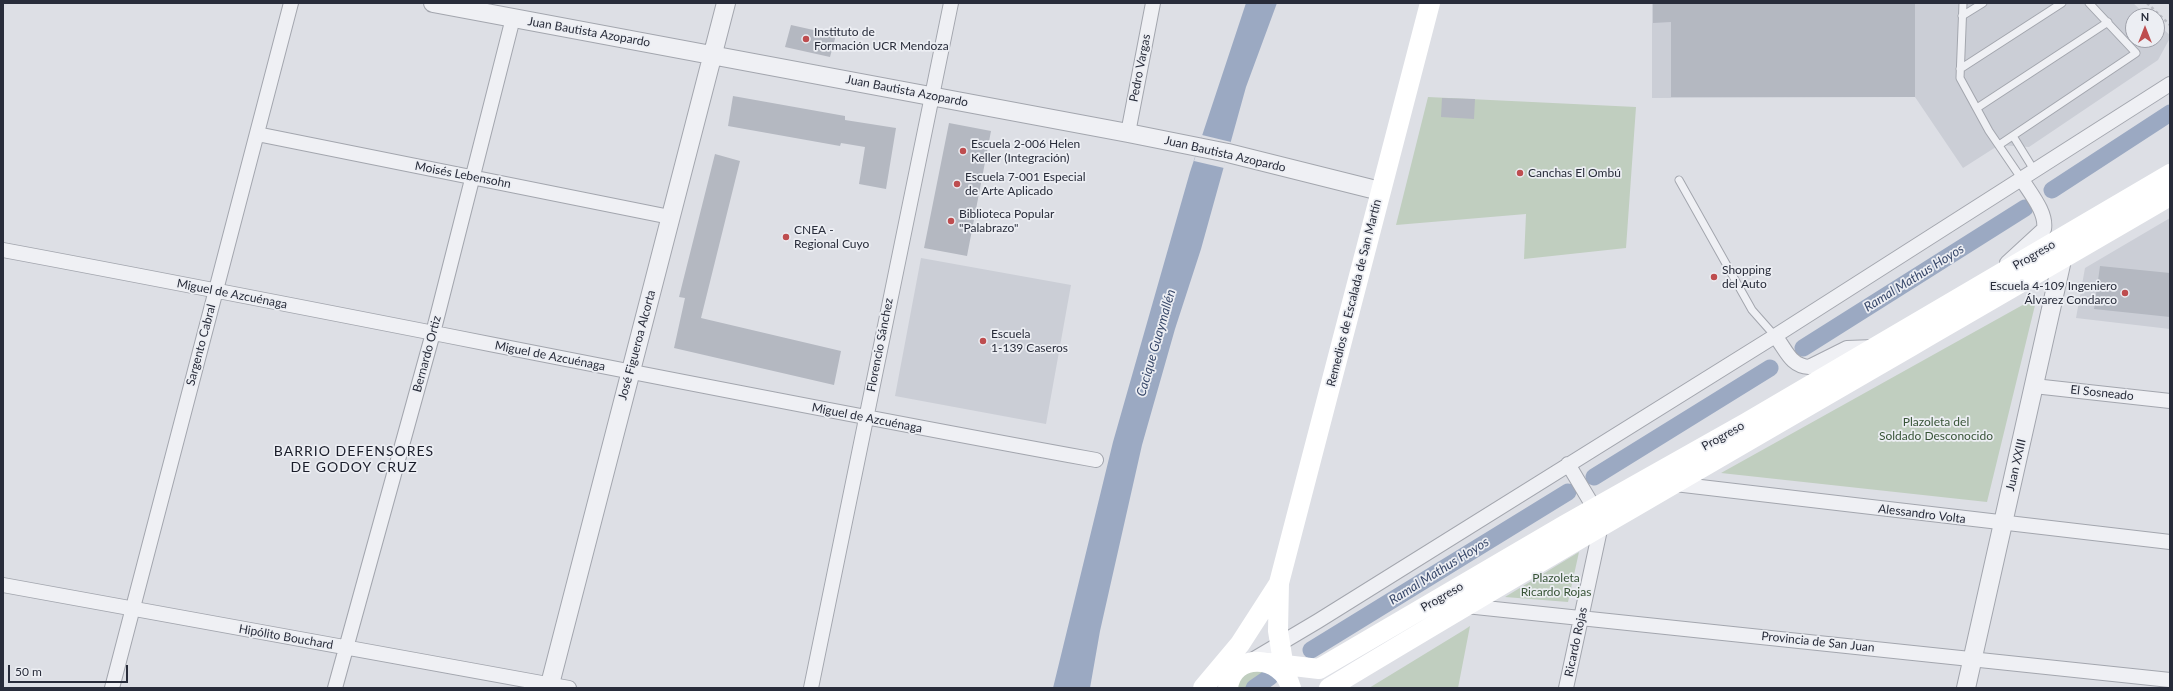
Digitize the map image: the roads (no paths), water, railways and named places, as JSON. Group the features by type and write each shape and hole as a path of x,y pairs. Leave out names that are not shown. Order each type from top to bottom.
{"main road":[{"name":"Remedios de Escalada de San Martín","path":"1281,672 1277,614 1279,583 1430,3"},
{"name":"Progreso","path":"1329,688 1466,606 1595,512 1675,484 2057,252 2170,174"},
{"name":"Progreso","path":"1236,674 1254,662 1281,672 1320,669 1595,512 1982,286 2057,252 2170,196"},
{"name":"Remedios de Escalada de San Martín","path":"1203,688 1240,644 1279,583"},
{"path":"1213,688 1236,674 1240,644"}],"street":[{"name":"Sargento Cabral","path":"112,688 291,3"},
{"name":"Juan Bautista Azopardo","path":"433,3 1128,133 1228,153 1380,191"},
{"name":"José Figueroa Alcorta","path":"550,686 726,3"},
{"name":"Florencio Sánchez","path":"811,688 951,3"},
{"name":"Pedro Vargas","path":"1128,133 1152,3"},
{"name":"Bernardo Ortiz","path":"335,688 433,333 513,18"},
{"path":"1236,674 1280,644 1568,464 1779,341 2024,184 2034,170 2170,84"},
{"name":"Moisés Lebensohn","path":"256,134 670,217"},
{"path":"1982,286 2044,229 2045,222 2041,213 2024,184"},
{"name":"Miguel de Azcuénaga","path":"3,250 215,290 865,418 1096,460"},
{"name":"Juan XXIII","path":"1966,688 2034,386 2057,252"},
{"path":"1779,341 1795,364 1809,367 1842,349 1853,346 1876,348"},
{"name":"El Sosneado","path":"2034,386 2170,401"},
{"path":"1568,464 1595,512"},
{"name":"Alessandro Volta","path":"1675,484 2003,524 2170,542"},
{"name":"Ricardo Rojas","path":"1566,688 1581,617 1595,512"},
{"name":"Hipólito Bouchard","path":"3,585 132,610 550,686 569,688"},
{"name":"Provincia de San Juan","path":"1466,606 2170,680"},
{"path":"1277,614 1283,622 1292,625 1318,621"}],"lane":[{"path":"1963,3 1960,78 1999,145 2024,184"},
{"path":"1962,16 1983,3"},
{"path":"1960,69 2062,3"},
{"path":"1999,145 2136,54 2090,3"},
{"path":"1977,108 2108,22"},
{"path":"2013,136 2034,170"},
{"path":"1679,180 1752,310 1779,341"}],"water":[{"name":"Cacique Guaymallén","path":"1246,3 1277,3 1246,87 1201,249 1175,329 1142,445 1100,631 1090,688 1053,688 1113,442 1190,172"}],"waterway":[{"name":"Ramal Mathus Hoyos","path":"2052,190 2170,113"},
{"name":"Ramal Mathus Hoyos","path":"1803,348 2025,208"},
{"name":"Ramal Mathus Hoyos","path":"1594,477 1770,368"},
{"name":"Ramal Mathus Hoyos","path":"1311,650 1568,492"},
{"name":"Ramal Mathus Hoyos","path":"1254,688 1270,677"}],"place":[{"name":"Instituto de Formación UCR Mendoza","path":"806,39"},
{"name":"Escuela 2-006 Helen Keller (Integración)","path":"963,151"},
{"name":"Canchas El Ombú","path":"1520,173"},
{"name":"Escuela 7-001 Especial de Arte Aplicado","path":"957,184"},
{"name":"Biblioteca Popular \"Palabrazo\"","path":"951,221"},
{"name":"CNEA - Regional Cuyo","path":"786,237"},
{"name":"Shopping del Auto","path":"1714,277"},
{"name":"Escuela 4-109 Ingeniero Álvarez Condarco","path":"2125,293"},
{"name":"Escuela 1-139 Caseros","path":"983,341"}],"district":[{"name":"BARRIO DEFENSORES DE GODOY CRUZ","path":"354,460"}],"park label":[{"name":"Plazoleta del Soldado Desconocido","path":"1936,429"},
{"name":"Plazoleta Ricardo Rojas","path":"1556,585"}]}
